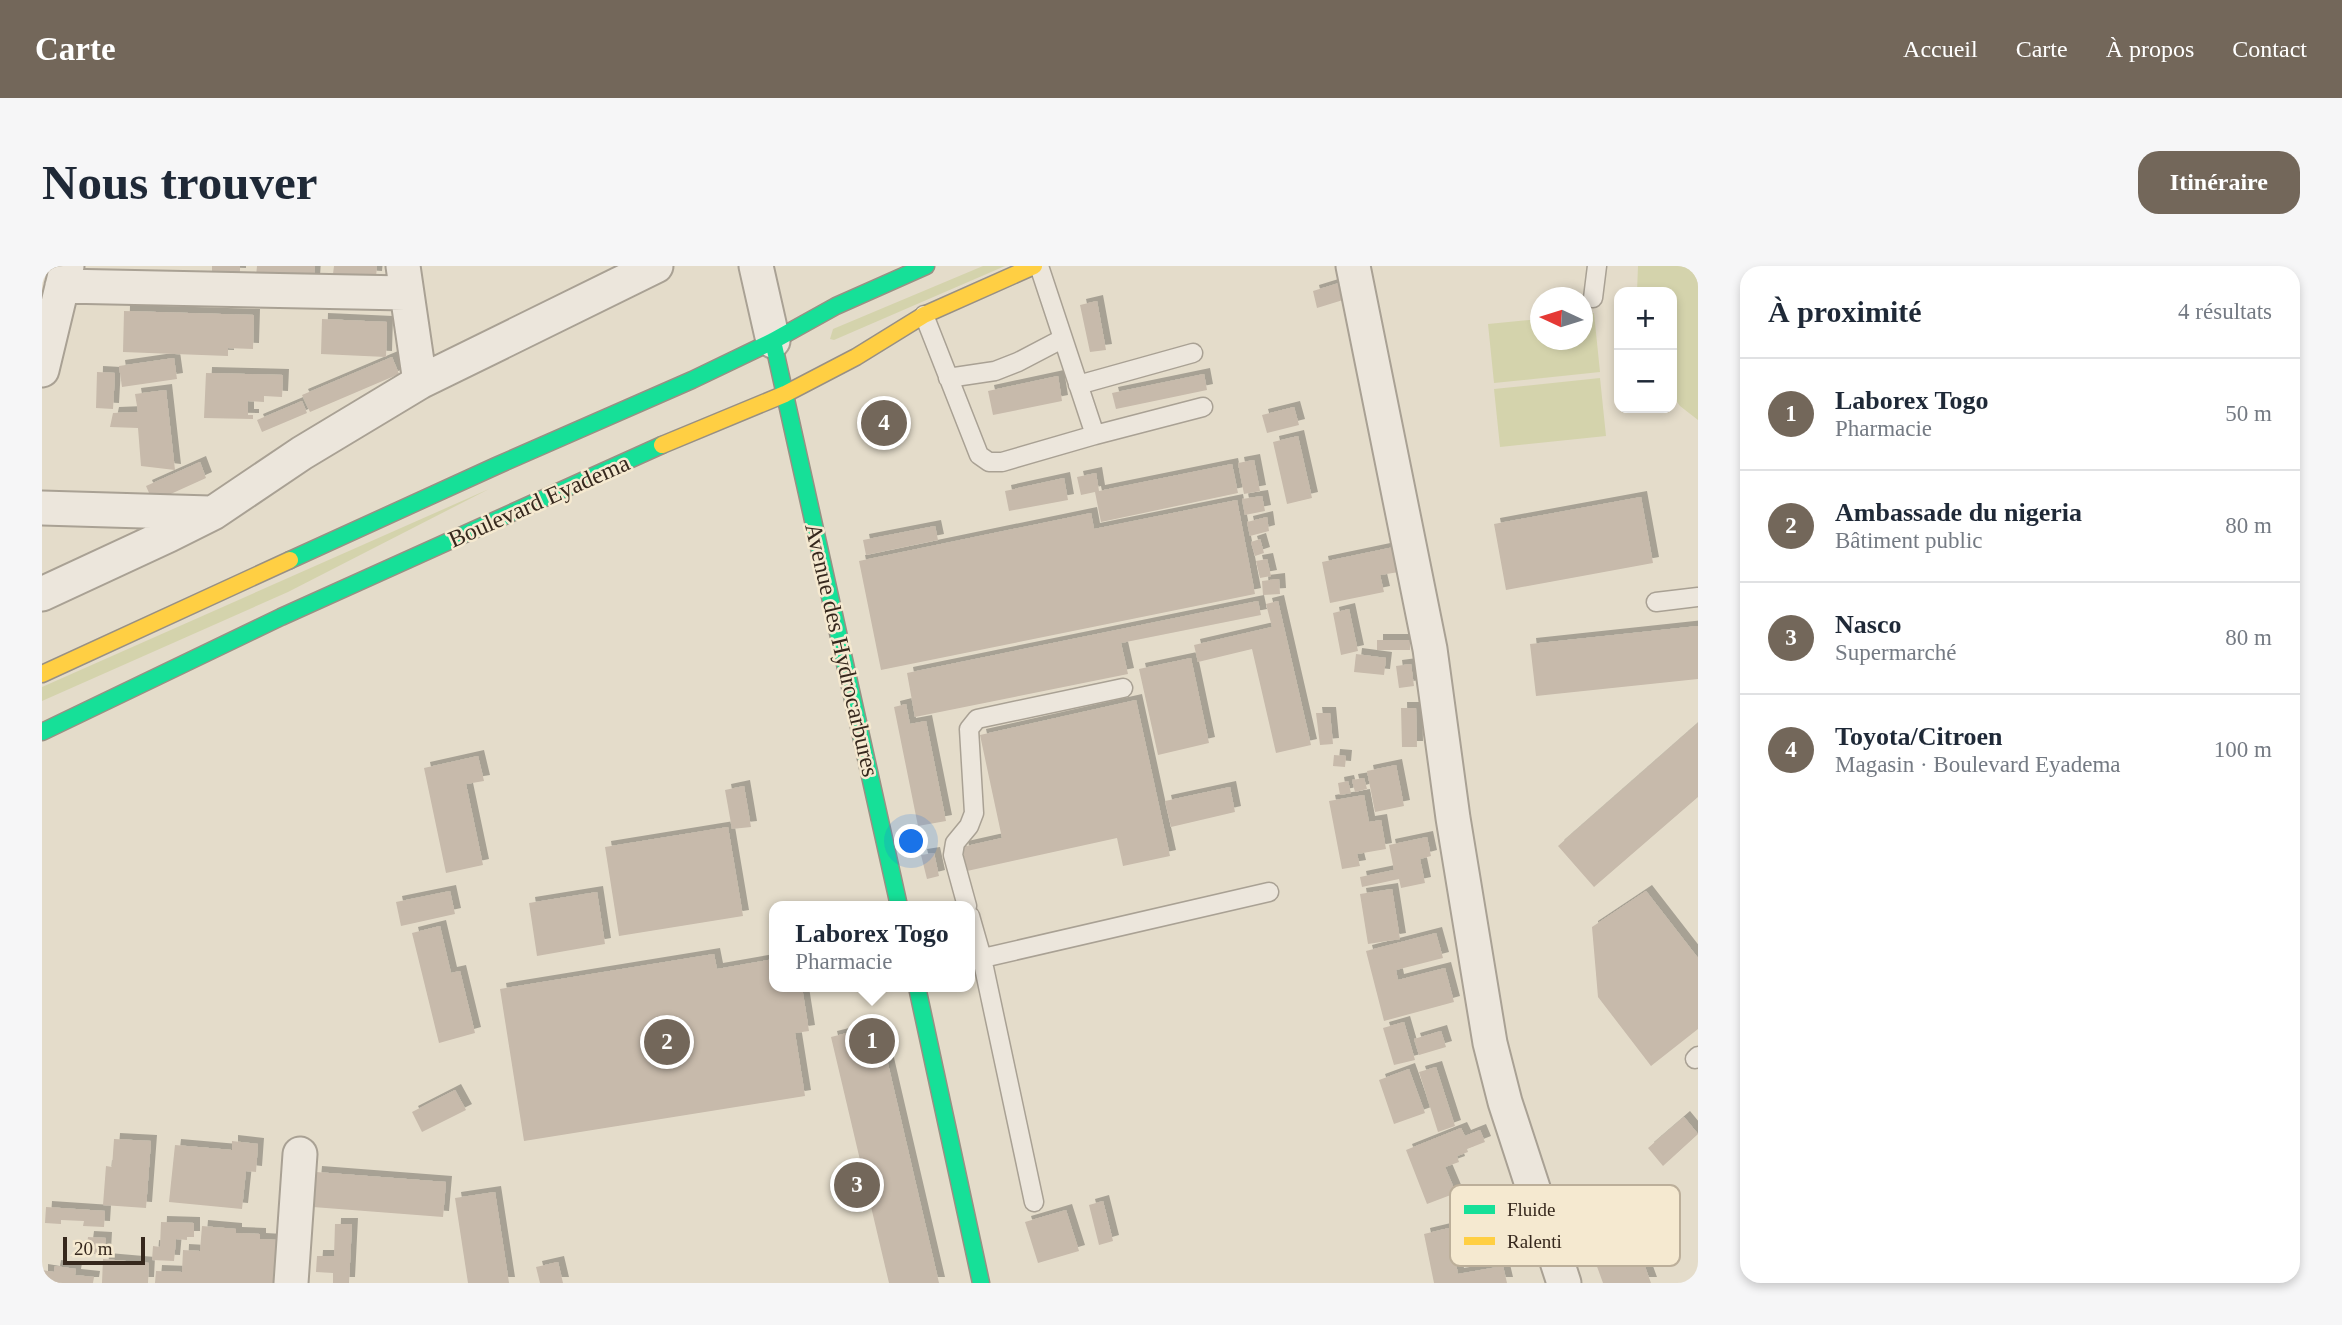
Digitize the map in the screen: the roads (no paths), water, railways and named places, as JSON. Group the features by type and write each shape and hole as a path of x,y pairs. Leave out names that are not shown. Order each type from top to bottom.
{"main road":[{"path":"42,674 773,341 836,306 926,266"},
{"name":"Boulevard Eyadema","path":"42,732 281,617 716,421 785,394 856,357 924,315 1036,266"},
{"name":"Avenue des Hydrocarbures","path":"773,341 899,901"},
{"path":"918,992 981,1283"}],"street":[{"path":"42,594 170,536 213,513 302,453 421,383 656,266"},
{"path":"756,266 773,341"},
{"path":"1353,266 1430,649 1453,818 1490,1043 1505,1102 1532,1185"},
{"path":"42,370 64,276 404,280 421,383"},
{"path":"42,508 213,513"},
{"path":"291,1283 300,1154"},
{"path":"1558,1266 1564,1283"}],"lane":[{"path":"1036,266 1095,435"},
{"path":"1593,298 1597,266"},
{"path":"924,315 979,455 989,463 1002,462 1203,407"},
{"path":"948,378 995,371 1062,339"},
{"path":"1078,385 1193,353"},
{"path":"1656,602 1698,597"},
{"path":"966,901 953,855 955,843 969,826 974,813 969,729 977,719 1123,688"},
{"path":"1034,1202 976,959 1269,892"}],"place":[{"name":"Toyota/Citroen","path":"884,423"},
{"name":"Laborex Togo","path":"872,1041"},
{"name":"Ambassade du nigeria","path":"667,1042"},
{"name":"Nasco","path":"857,1185"}]}
